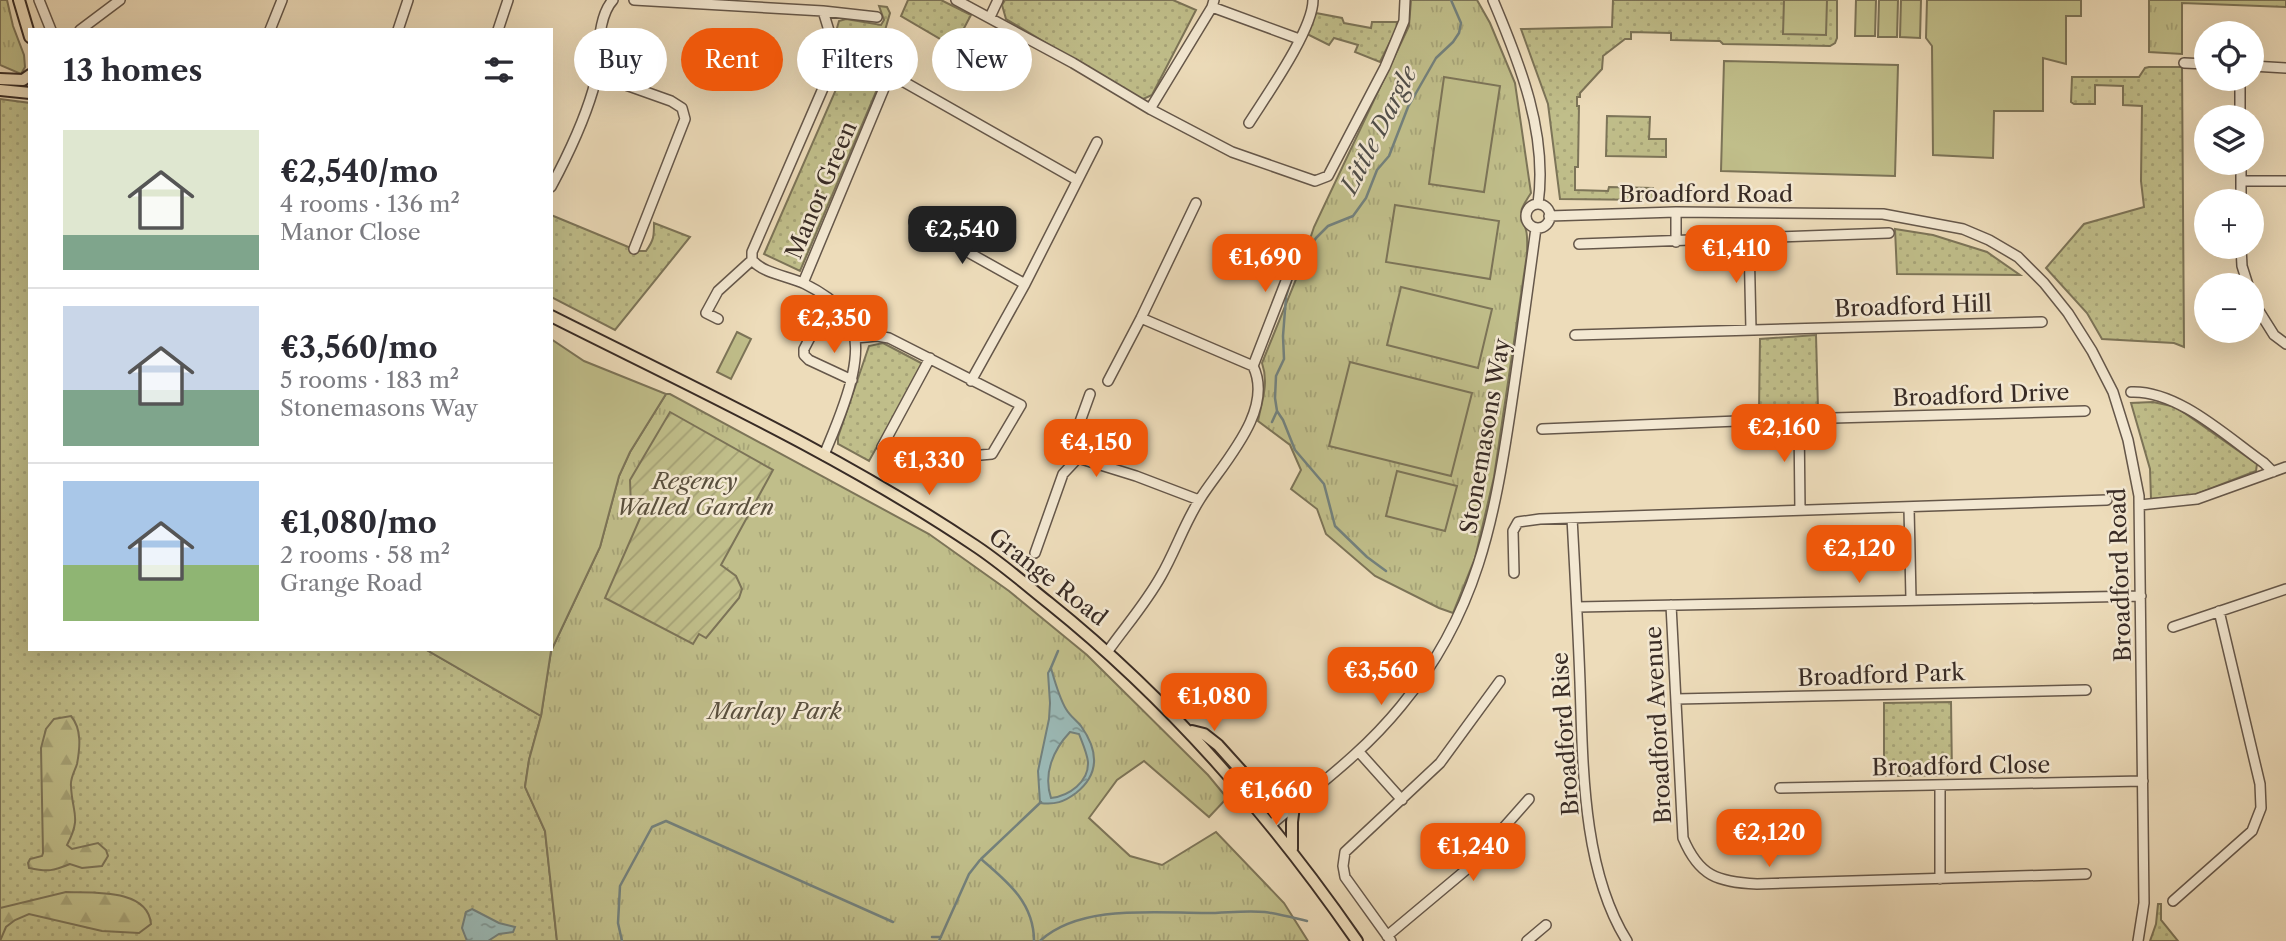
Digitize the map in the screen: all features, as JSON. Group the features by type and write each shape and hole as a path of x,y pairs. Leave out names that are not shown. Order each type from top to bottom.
{"main road":[{"path":"19,0 28,30"},
{"path":"0,79 23,80 28,76"},
{"path":"0,90 28,93"},
{"name":"Grange Road","path":"553,317 824,455 904,500 1022,581 1108,652 1189,730 1292,849 1357,941"},
{"path":"1189,730 1204,734 1218,745 1269,800 1298,803 1292,822 1292,849"}],"street":[{"path":"39,0 50,28"},
{"path":"83,28 120,0"},
{"path":"271,28 282,0"},
{"path":"399,28 408,0"},
{"path":"499,28 508,0"},
{"path":"602,28 605,12 613,0"},
{"path":"634,0 823,11 877,17"},
{"path":"956,0 1232,152 1315,181 1328,176 1385,66 1404,21 1405,0"},
{"path":"990,17 998,0"},
{"path":"1249,123 1299,39 1313,9 1312,0"},
{"path":"1493,0 1514,49 1531,103 1539,161 1538,204"},
{"path":"1150,109 1213,4 1299,39"},
{"path":"718,319 706,313 718,291 752,260 752,252 834,63 834,47 823,11"},
{"path":"2184,63 2194,63"},
{"path":"2264,67 2286,68"},
{"name":"Manor Green","path":"803,283 890,74 1077,180"},
{"path":"553,183 567,158 593,91"},
{"path":"634,249 685,119 682,108 671,100 645,91"},
{"path":"971,381 1025,284 1097,142"},
{"path":"2241,175 2241,189"},
{"path":"2241,181 2286,181"},
{"path":"1108,381 1196,203"},
{"path":"1538,204 1545,207 1549,216 1544,226 1536,228 1530,225 1526,215 1532,206 1538,204"},
{"path":"1676,212 1676,242"},
{"name":"Broadford Road","path":"1549,216 1676,212 1891,215 1963,229 2011,252 2027,265 2056,298 2081,332 2113,393 2125,428 2140,505 2144,903 2138,941"},
{"path":"914,222 1025,284"},
{"name":"Stonemasons Way","path":"1272,824 1359,752 1402,706 1437,656 1460,614 1484,552 1499,487 1536,228"},
{"path":"1579,244 1889,233"},
{"path":"1749,240 1751,330"},
{"path":"1253,366 1298,250"},
{"path":"752,260 760,267 803,283 826,296 846,314 856,338 852,380 824,455"},
{"path":"1108,652 1160,578 1199,500 1239,446 1249,423 1258,387 1253,366 1141,318"},
{"path":"2264,319 2274,335 2286,344"},
{"name":"Broadford Hill","path":"1575,335 2042,322"},
{"path":"814,330 803,349 804,355 809,360 852,380"},
{"path":"856,338 889,338 1021,405 992,454 981,455"},
{"path":"882,447 930,358"},
{"path":"2131,393 2139,392 2177,402 2273,472"},
{"path":"1035,553 1063,474 1079,458 1077,430 1090,394"},
{"name":"Broadford Drive","path":"1542,429 2085,411"},
{"path":"1799,419 1800,510"},
{"path":"1079,458 1199,500"},
{"path":"2140,505 2197,499 2286,467"},
{"path":"1514,573 1513,531 1518,522 2107,500"},
{"path":"1909,508 1911,599"},
{"name":"Broadford Rise","path":"1572,518 1583,759 1591,838 1605,897 1627,941"},
{"path":"2173,627 2286,589"},
{"path":"1577,607 2141,596"},
{"name":"Broadford Avenue","path":"1671,605 1683,838 1691,858 1708,874 1729,883 1757,884 2087,874"},
{"path":"2173,901 2252,831 2261,808 2260,784 2219,611"},
{"path":"1500,681 1440,764 1345,852 1345,877 1389,938 1467,869 1529,799"},
{"name":"Broadford Park","path":"1676,699 2086,690"},
{"path":"1359,752 1402,800"},
{"name":"Broadford Close","path":"1780,788 2143,781"},
{"path":"1940,786 1940,879"},
{"path":"1527,941 1546,925"}],"green space":[{"path":"0,0 7,0 24,55 25,67 21,74 0,65"},
{"path":"908,0 941,0 971,15 964,28 932,28 932,34 901,16"},
{"path":"1005,0 1173,0 1196,10 1152,95 1141,100 1032,35 1032,28 1021,28 1006,19 1002,5"},
{"path":"1411,0 1477,0 1490,23 1515,83 1531,193 1521,211 1527,233 1527,254 1494,477 1475,558 1453,613 1375,576 1326,534 1317,509 1291,489 1301,470 1290,445 1258,421 1265,385 1262,363 1314,227 1409,26"},
{"path":"1613,0 1837,0 1837,38 1830,46 1723,44 1720,41 1671,40 1671,33 1631,32 1631,39 1625,39 1603,56 1602,69 1580,93 1580,97 1577,97 1578,167 1575,167 1575,190 1608,191 1609,187 1653,188 1653,200 1560,199 1548,104 1521,29 1612,27"},
{"path":"1784,0 1827,0 1826,35 1783,34"},
{"path":"1856,0 1876,0 1875,36 1855,36"},
{"path":"1879,0 1898,0 1897,37 1878,37"},
{"path":"1901,0 1921,0 1920,38 1900,37"},
{"path":"1927,0 2081,0 2081,16 2066,16 2066,64 2043,58 2043,111 1994,111 1993,158 1933,155 1932,46 1926,38"},
{"path":"2149,0 2286,0 2286,7 2182,3 2182,54 2149,52"},
{"path":"879,6 887,7 890,13 886,28 837,28 839,21 846,19 881,25 884,20"},
{"path":"1316,13 1342,18 1344,23 1371,28 1372,22 1397,22 1397,28 1380,62 1355,52 1358,45 1334,38 1329,45 1307,34"},
{"path":"1724,61 1898,65 1895,176 1721,171"},
{"path":"2182,67 2184,347 2174,343 2102,339 2087,313 2046,268 2084,224 2144,207 2141,181 2142,106 2123,105 2123,86 2095,85 2095,104 2074,104 2071,102 2072,77 2139,77 2145,68"},
{"path":"1444,77 1500,86 1484,192 1429,184"},
{"path":"835,91 876,91 800,271 764,254"},
{"path":"0,99 28,103 28,651 428,651 541,716 525,786 545,831 557,941 0,941"},
{"path":"1607,116 1650,117 1649,139 1666,139 1666,157 1606,156"},
{"path":"1395,205 1499,221 1490,279 1386,262"},
{"path":"553,216 638,251 646,251 651,244 654,223 690,237 615,330 553,298"},
{"path":"1895,229 1933,235 1987,252 2020,275 1897,274"},
{"path":"1401,287 1492,309 1478,368 1387,345"},
{"path":"737,332 751,339 731,379 717,372"},
{"path":"1816,335 1818,409 1759,411 1760,339"},
{"path":"553,340 584,361 666,394 630,452 619,476 600,547 553,647"},
{"path":"883,343 923,364 869,461 838,444 838,437 869,346"},
{"path":"1350,362 1472,393 1451,476 1329,446"},
{"name":"Marlay Park","path":"666,394 670,394 929,534 1009,591 1087,655 1208,775 1227,798 1209,817 1144,761 1117,780 1089,818 1130,856 1162,865 1216,832 1284,903 1308,941 557,941 545,831 525,787 529,760 541,716 551,651 600,547 619,476 630,452"},
{"path":"2153,402 2176,407 2257,464 2256,471 2194,495 2151,499 2150,469 2131,403"},
{"name":"Regency Walled Garden","path":"670,412 773,470 721,565 736,576 742,589 739,598 706,638 699,634 693,644 605,598 641,516 631,508 630,480"},
{"path":"1397,471 1457,486 1445,531 1386,516"},
{"path":"428,651 551,651 541,716"},
{"path":"1951,702 1952,775 1884,776 1884,703"},
{"path":"71,716 79,733 79,745 71,783 75,821 67,845 72,849 98,843 108,856 102,866 82,868 70,864 50,870 29,868 30,859 42,856 43,853 41,748 46,729 54,719"},
{"path":"66,892 104,893 130,898 148,912 151,924 139,933 102,931 29,914 6,927 0,941 0,908"},
{"path":"2158,904 2161,904 2161,920 2178,941 2150,941 2156,924"}],"water":[{"path":"1051,668 1069,714 1087,735 1094,761 1090,777 1076,793 1050,804 1040,803 1038,771 1049,719 1048,673","holes":["1070,732 1079,734 1088,762 1085,776 1071,791 1051,798 1048,780 1054,754"]},
{"path":"472,909 499,923 515,927 513,932 499,934 488,941 467,941 462,928 466,912"}],"waterway":[{"name":"Little Dargle","path":"1272,422 1277,411 1276,376 1284,359 1286,297 1293,274 1316,238 1328,226 1353,216 1366,198 1377,170 1389,156 1408,107 1436,58 1459,33 1461,23 1451,0"},
{"path":"1277,411 1295,450 1324,484 1335,526 1386,571"},
{"name":"Little Dargle","path":"1050,670 1058,651"},
{"name":"Little Dargle","path":"1034,941 1030,915 1018,894 981,859 1041,802"},
{"path":"622,941 618,923 620,886 652,827 666,821 893,922"},
{"path":"939,941 969,874 980,860"},
{"path":"1040,941 1057,929 1076,921 1119,913 1258,911 1307,921"},
{"path":"932,937 941,937"}]}
